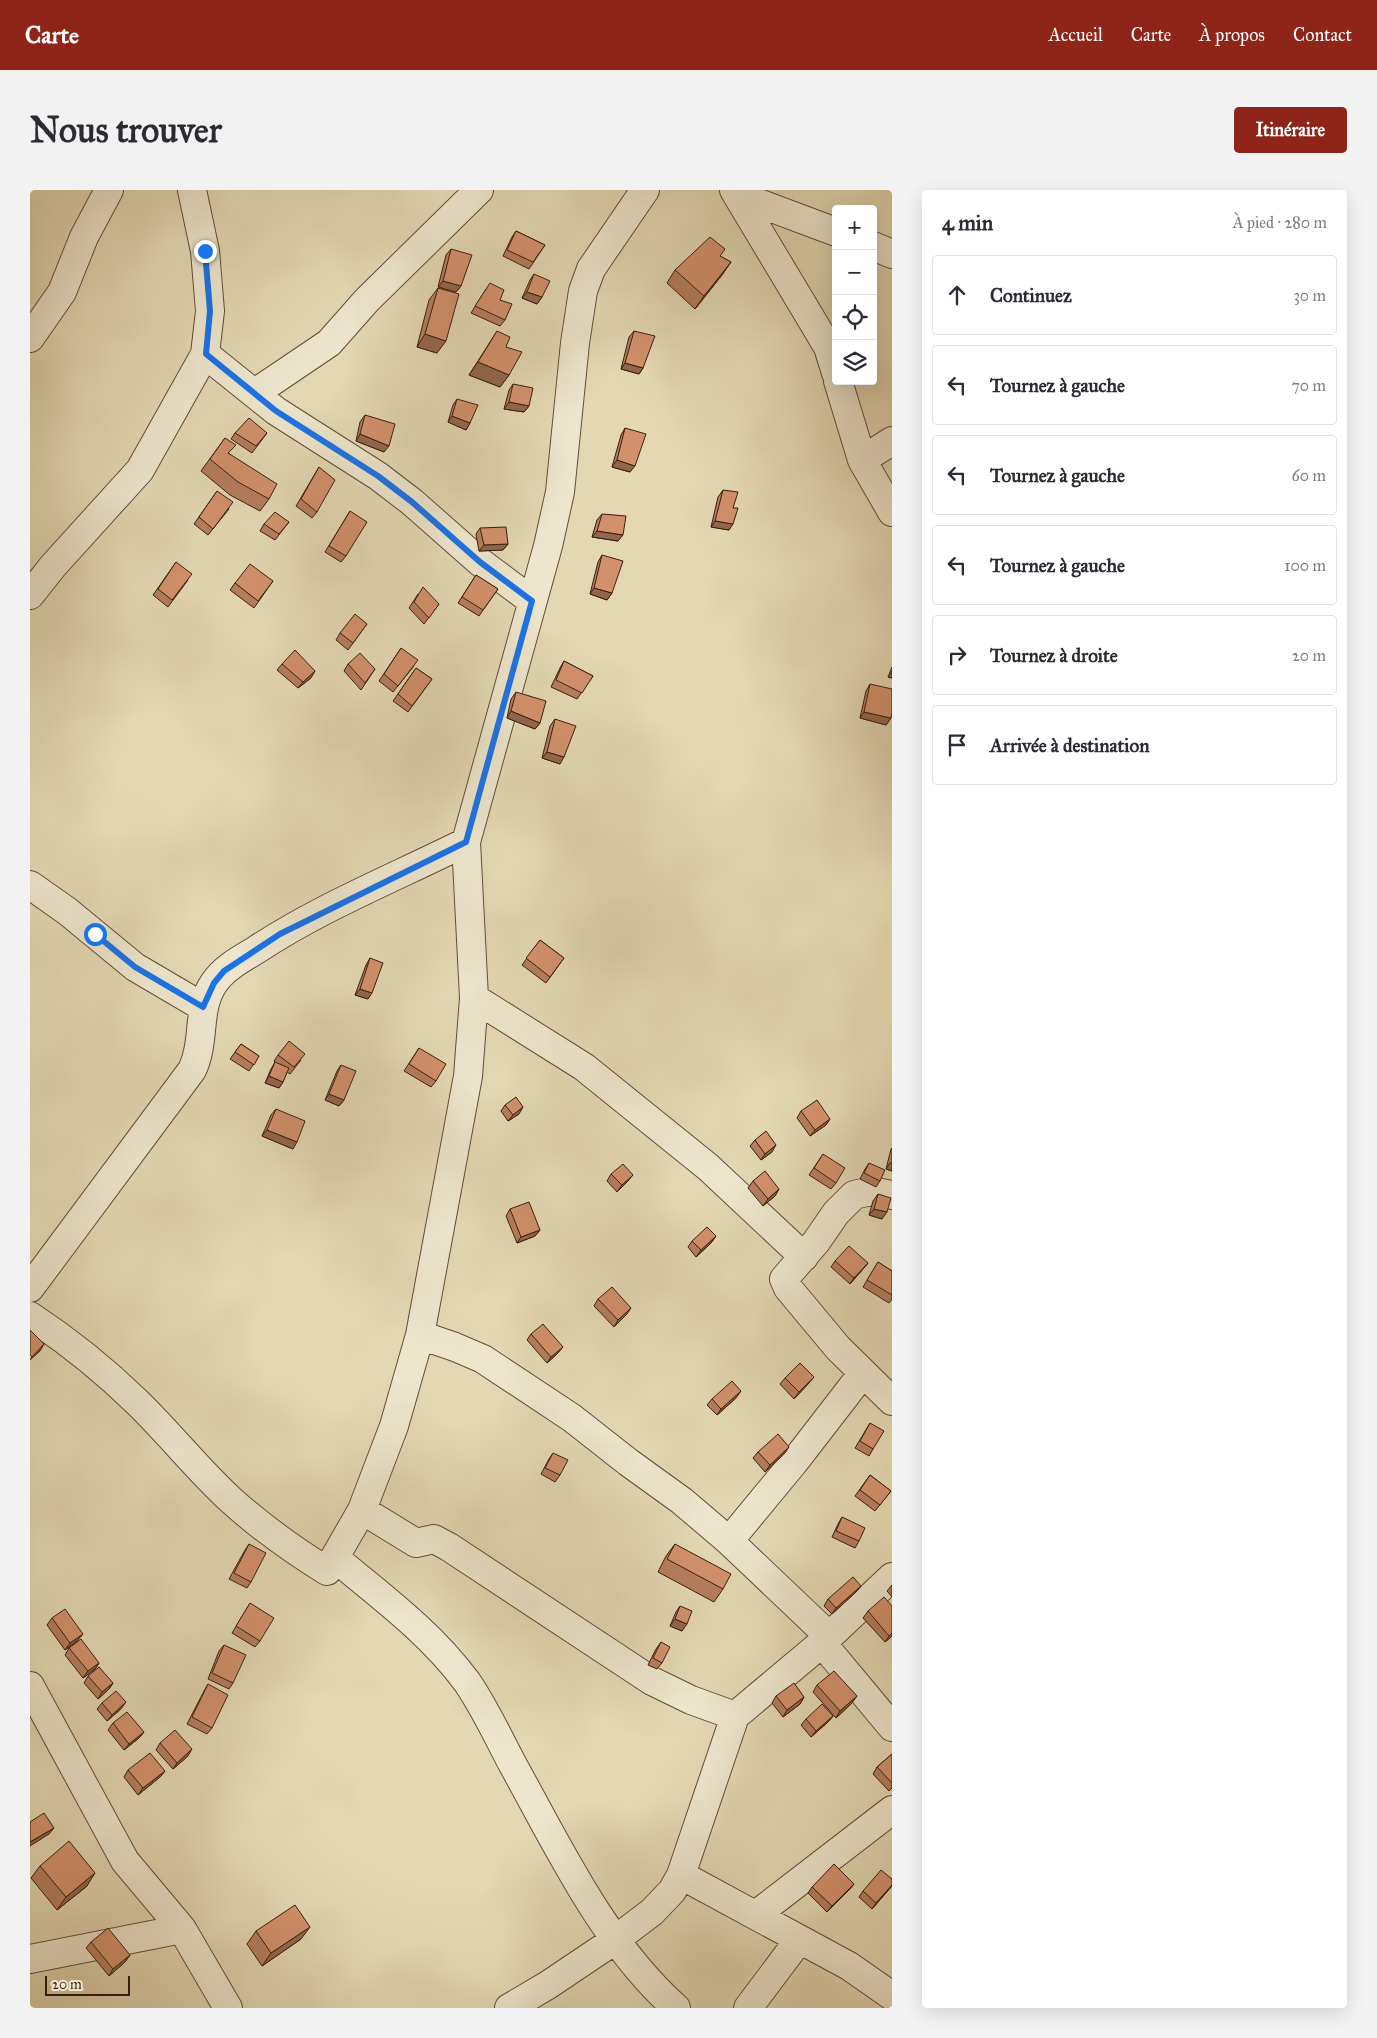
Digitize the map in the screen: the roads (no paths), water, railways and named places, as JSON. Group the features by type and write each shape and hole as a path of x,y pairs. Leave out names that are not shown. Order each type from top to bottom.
{"street":[{"path":"30,338 62,292 84,237 109,190"},
{"path":"30,596 53,566 140,470 206,354 209,301 205,251 192,190"},
{"path":"255,393 329,343 367,300 479,190"},
{"path":"30,1316 63,1338 137,1402 187,1458 260,1525 287,1546 327,1571 362,1510 394,1426 420,1335 468,1076 474,998 466,842 548,546 560,492 575,343 583,291 591,269 645,190"},
{"path":"735,192 832,230"},
{"path":"735,192 828,347 832,360"},
{"path":"877,248 892,254"},
{"path":"206,354 281,415 378,476 412,502 480,562 532,601"},
{"path":"839,385 862,460 892,512"},
{"path":"862,460 892,441"},
{"path":"30,1288 192,1070 201,1044 203,1007 214,983 224,971 280,934 466,842"},
{"path":"30,885 67,911 135,967 203,1007"},
{"path":"474,998 584,1067 708,1167 804,1257"},
{"path":"892,1195 872,1191 854,1195 836,1212 804,1257 784,1279 785,1283 838,1348 892,1401"},
{"path":"420,1335 483,1359 572,1418 682,1501 730,1541 826,1640 892,1727"},
{"path":"730,1541 863,1373"},
{"path":"362,1510 416,1543 434,1539 449,1546 652,1681 692,1700 735,1716"},
{"path":"335,1558 405,1615 467,1682 586,1896 635,1967 676,2008"},
{"path":"508,2008 548,1985 615,1940 662,1904 672,1892 681,1875 735,1716 826,1640 892,1577"},
{"path":"30,1686 125,1861 182,1929 228,2008"},
{"path":"757,1914 892,1810"},
{"path":"681,1875 757,1914 799,1940 849,1966 892,1996"},
{"path":"30,1959 182,1929"},
{"path":"748,2008 799,1940"}]}
